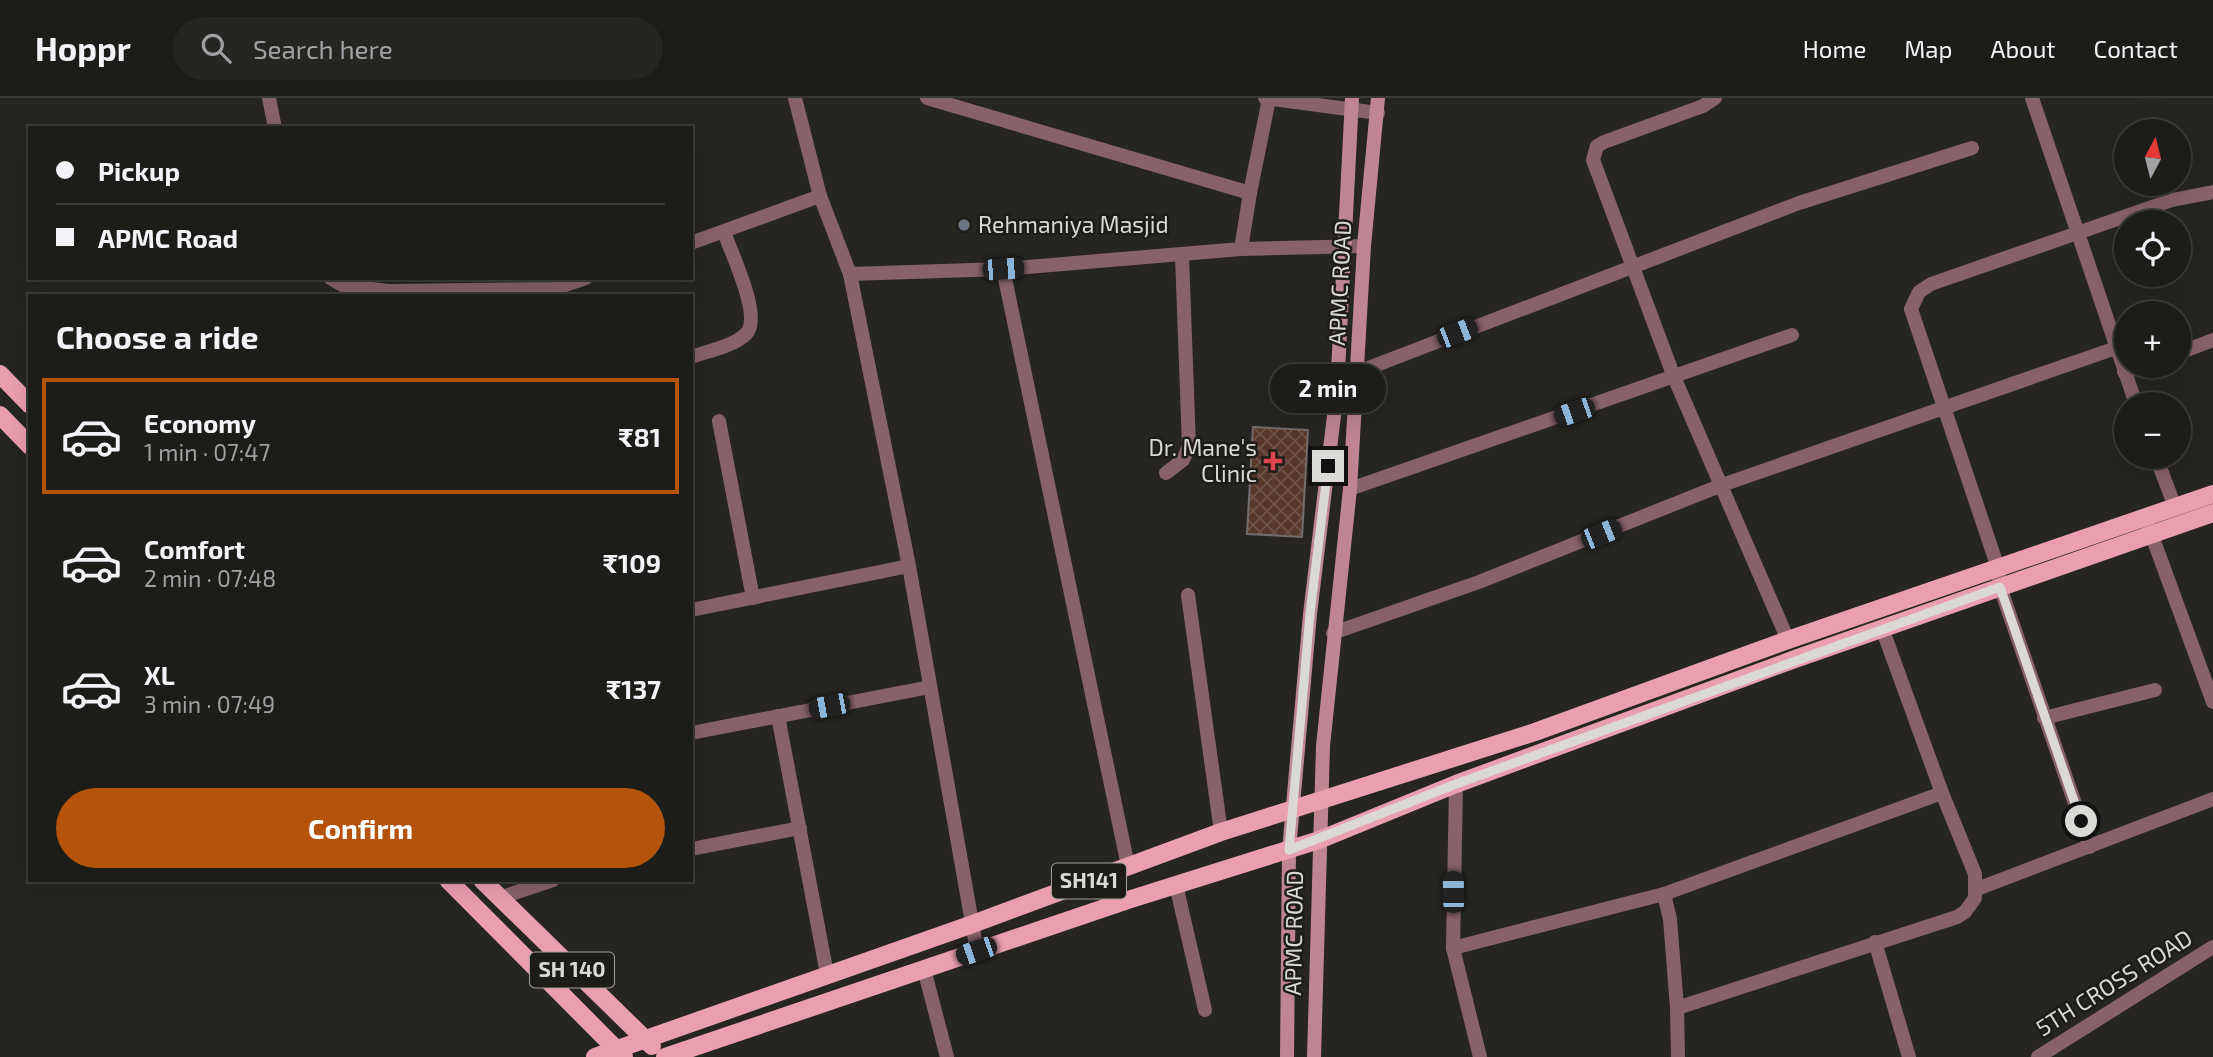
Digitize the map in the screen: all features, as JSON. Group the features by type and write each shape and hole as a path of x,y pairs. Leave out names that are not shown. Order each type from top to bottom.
{"main road":[{"path":"0,374 28,403"},
{"path":"0,415 28,444"},
{"name":"SH141","path":"595,1057 620,1053 827,974 970,925 1221,832 1535,732 1788,640 2213,494"},
{"path":"664,1057 976,951 1319,840 1456,784 1882,628 2213,513"},
{"name":"SH 140","path":"450,882 620,1053"},
{"name":"SH 140","path":"484,882 664,1057"}],"street":[{"path":"269,98 275,126"},
{"path":"795,98 820,196 850,274 909,566 976,951"},
{"path":"927,98 1250,193"},
{"path":"1241,249 1267,98 1352,104 1378,113"},
{"name":"APMC ROAD","path":"1314,1057 1319,840 1333,633 1350,489 1364,246 1378,98"},
{"path":"1715,98 1703,106 1604,142 1593,153 1594,171 1674,377 1788,640"},
{"path":"2032,98 2114,342"},
{"name":"APMC ROAD","path":"1287,1057 1289,850 1295,808 1310,614 1338,391 1352,104"},
{"path":"1358,372 1799,202 1972,148"},
{"path":"2090,847 2000,587 1998,568 1913,319 1913,302 1919,292 1931,284 2172,200 2213,192"},
{"path":"693,242 820,196"},
{"path":"693,356 744,336 751,325 751,307 723,232"},
{"path":"850,274 1003,269 1241,249 1364,246"},
{"path":"1166,473 1183,460 1189,446 1182,256"},
{"path":"1003,269 1128,866"},
{"path":"334,280 344,286 389,291 555,293 582,280"},
{"path":"1350,489 1792,335"},
{"path":"2191,348 2213,340"},
{"path":"1333,633 1479,582 1722,485 2114,349"},
{"path":"719,421 753,598"},
{"path":"2161,469 2175,507"},
{"path":"2146,517 2151,536 2208,667 2213,702"},
{"path":"693,610 909,566"},
{"path":"1188,595 1221,832"},
{"path":"1677,1008 1957,917 1971,906 1977,889 1975,874 1942,793 1882,628"},
{"path":"693,733 930,687"},
{"path":"2044,718 2155,690"},
{"path":"778,716 827,974"},
{"path":"1456,784 1453,948 1480,1057"},
{"path":"1453,948 1664,894 1942,793"},
{"path":"1977,889 2213,799"},
{"path":"693,849 800,828"},
{"path":"499,898 547,882"},
{"path":"1176,885 1205,1010"},
{"path":"1664,894 1670,919 1678,1057"},
{"path":"1875,942 1909,1057"},
{"name":"5TH CROSS ROAD","path":"2038,1057 2213,947"},
{"path":"924,969 947,1057"}],"building":[{"path":"1253,427 1308,430 1302,537 1247,534"}],"place":[{"name":"Rehmaniya Masjid","path":"964,225"},
{"name":"Dr. Mane's Clinic","path":"1273,461"}],"route":[{"path":"1328,466 1310,614 1295,808 1289,850 1456,784 1795,659 2000,587 2081,821"}]}
